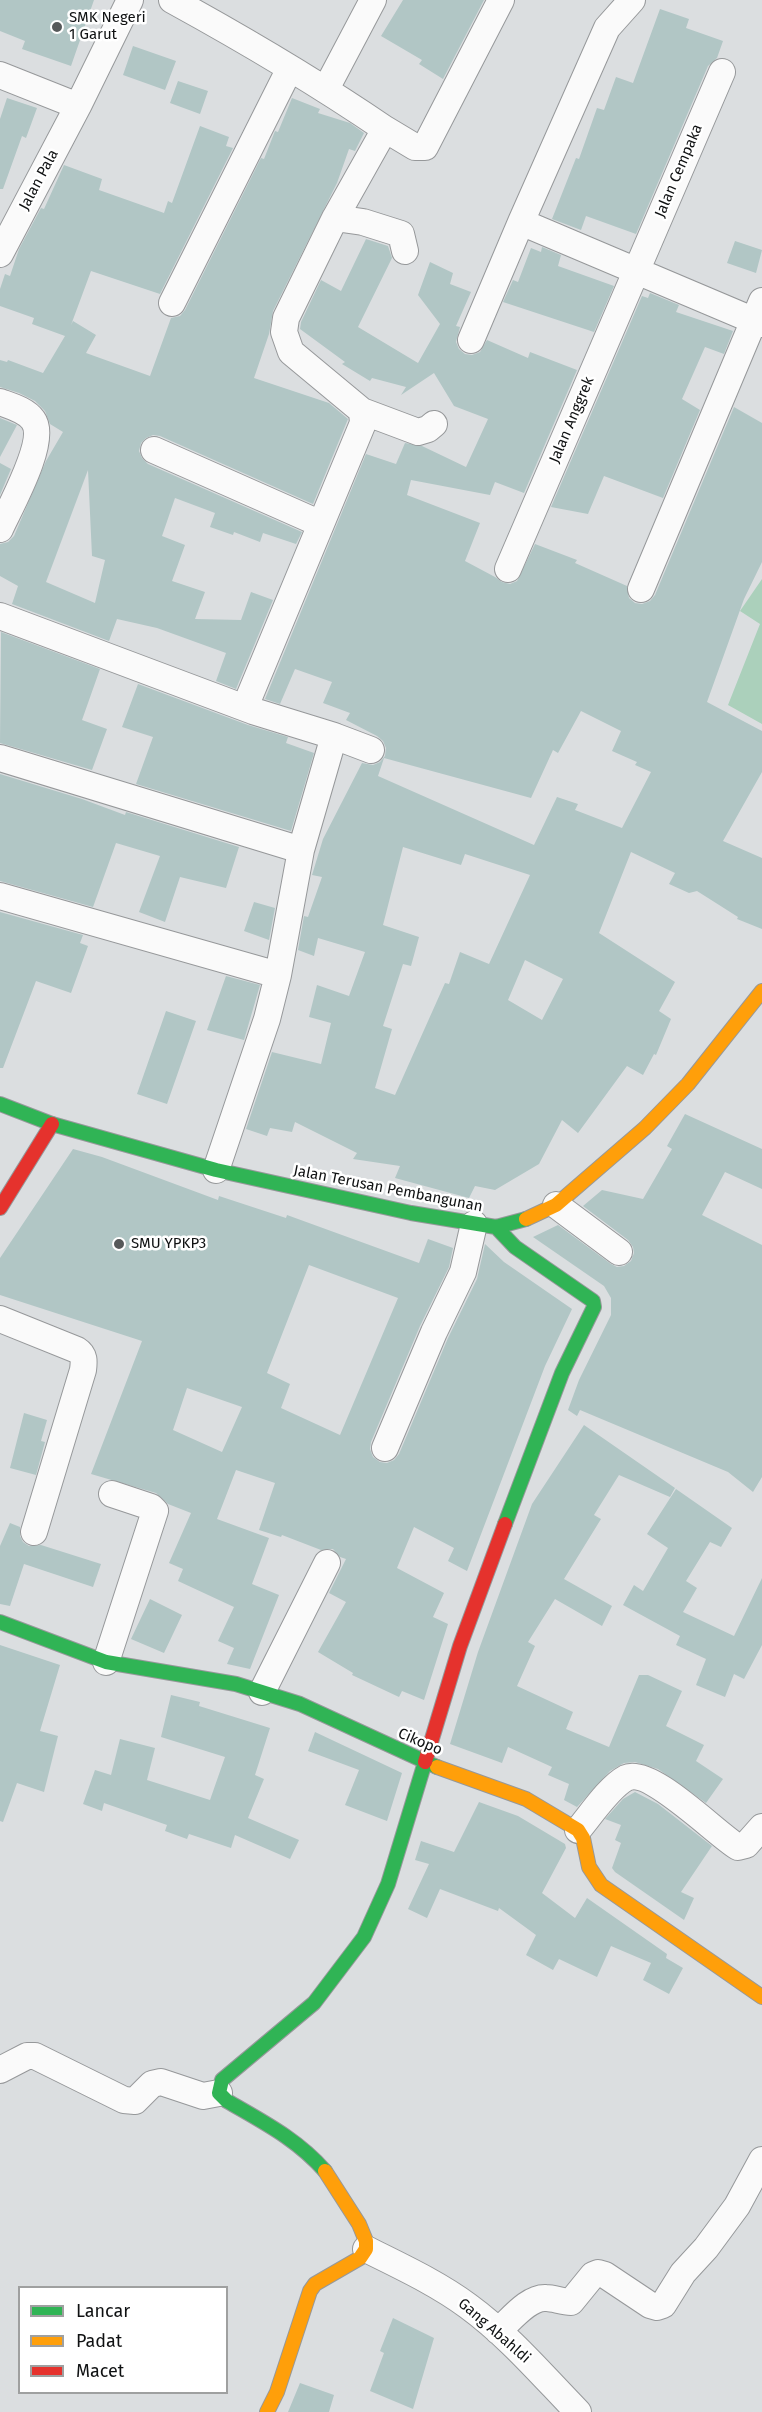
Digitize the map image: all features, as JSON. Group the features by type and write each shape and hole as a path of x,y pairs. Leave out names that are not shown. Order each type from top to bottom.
{"street":[{"name":"Jalan Pala","path":"0,254 78,106 130,0"},
{"path":"172,0 326,89 415,147 425,147 501,0"},
{"path":"326,89 373,0"},
{"path":"471,340 607,28 632,0"},
{"path":"172,303 291,68"},
{"name":"Jalan Cempaka","path":"636,271 722,72"},
{"path":"0,75 78,106"},
{"path":"385,129 335,219 286,318 284,332 291,351 363,411 418,432 435,424"},
{"path":"335,219 363,222 401,234 405,251"},
{"path":"521,222 636,271 759,315 641,589"},
{"name":"Jalan Anggrek","path":"508,569 636,271"},
{"path":"0,402 26,414 34,421 38,433 27,470 0,530"},
{"path":"245,707 363,423 363,411"},
{"path":"154,450 321,524"},
{"path":"0,616 245,707 371,750"},
{"path":"216,1170 267,1018 279,975 301,850 334,736"},
{"path":"0,758 301,850"},
{"path":"0,896 279,975"},
{"name":"Jalan Terusan Pembangunan","path":"0,1104 52,1124 216,1170 411,1213 485,1226 532,1218 556,1205 645,1128 688,1084 762,991"},
{"path":"0,1208 52,1124"},
{"path":"556,1205 619,1252"},
{"path":"219,2093 222,2080 314,2003 364,1937 388,1884 460,1646 490,1562 562,1373 594,1307 593,1301 485,1226 434,1332 385,1448"},
{"path":"0,1319 77,1350 84,1361 34,1532"},
{"path":"106,1662 155,1511 151,1507 112,1494"},
{"path":"262,1692 327,1563"},
{"name":"Cikopo","path":"0,1622 106,1662 236,1684 300,1704 425,1764 526,1799 578,1830"},
{"path":"762,1827 746,1845 738,1847 667,1791 639,1777 626,1778 612,1790 578,1830 583,1838 589,1867 602,1885 762,1997"},
{"path":"0,2070 27,2056 35,2056 124,2100 135,2101 143,2096 152,2084 160,2082 203,2096 219,2093"},
{"path":"219,2093 227,2101 289,2137 309,2153 350,2207 366,2241 366,2249 360,2258 315,2284 310,2291 277,2392 267,2412"},
{"path":"498,2331 538,2299 570,2302 592,2275 598,2273 605,2275 650,2305 657,2307 663,2305 683,2273 706,2248 737,2206 762,2160"},
{"name":"Gang Abahldi","path":"366,2249 415,2273 466,2305 498,2331 578,2412"}],"green space":[{"path":"762,579 762,724 728,705 760,624 740,611"}],"building":[{"path":"0,0 94,0 71,66 22,49 25,41 0,31"},
{"path":"403,0 484,0 443,79 419,64 422,60 381,36"},
{"path":"660,9 689,19 686,28 723,41 717,58 708,66 636,234 586,216 581,230 552,219 576,158 579,159 597,108 604,110 616,77 633,83"},
{"path":"133,46 176,61 165,90 123,75"},
{"path":"178,81 208,91 200,114 170,103"},
{"path":"7,98 37,108 26,138 22,136 3,189 0,189 0,119"},
{"path":"292,98 320,109 318,113 350,123 364,133 355,151 349,149 337,183 273,311 269,334 254,378 329,403 348,419 313,504 160,436 153,435 146,438 141,443 139,451 148,464 302,532 296,544 263,533 260,542 234,532 233,535 210,527 215,513 175,498 162,536 185,545 172,581 205,592 195,619 241,620 251,592 273,600 236,689 216,681 226,653 157,628 117,619 109,641 12,604 18,586 0,576 0,544 8,542 14,536 46,461 63,432 50,424 45,411 35,401 0,387 0,360 7,362 8,360 43,373 65,336 32,324 34,318 0,306 0,289 5,274 10,276 19,249 41,208 44,209 64,165 102,179 99,190 164,213 168,201 172,203 200,126 229,137 226,146 233,148 160,294 91,271 71,325 73,321 96,335 86,353 150,376 171,318 180,316 185,310 261,158 264,159 275,131 278,132","holes":["88,470 92,556 105,560 95,603 46,582"]},
{"path":"366,239 388,246 392,258 358,327 418,363 440,324 418,295 430,262 453,273 450,284 471,292 456,326 460,327 456,342 465,354 472,355 480,352 487,340 528,358 530,352 577,370 524,493 495,482 490,495 411,480 407,495 480,523 465,561 502,582 510,584 517,581 535,544 577,560 575,563 627,586 629,598 635,603 642,604 650,601 655,595 734,407 762,423 762,562 744,599 707,702 762,731 762,772 723,841 762,858 762,929 737,919 738,917 697,891 689,893 669,884 675,873 631,852 599,933 675,982 659,1011 671,1019 656,1055 654,1054 643,1075 627,1066 578,1133 562,1120 539,1164 495,1190 475,1186 469,1198 395,1178 400,1166 353,1159 357,1153 295,1122 292,1132 270,1128 267,1136 246,1129 272,1052 321,1064 331,1023 309,1017 317,985 349,996 365,952 318,938 314,956 298,950 304,916 308,917 322,877 312,875 323,839 362,763 373,765 380,762 385,756 386,748 377,736 346,720 350,713 323,703 332,682 295,669 280,704 265,699 366,454 396,464 405,443 422,446 466,467 488,419 454,406 434,373 401,395 406,387 372,378 370,381 342,364 345,362 300,329 301,322 321,280 341,291","holes":["581,711 621,731 612,751 637,762 635,765 651,772 622,828 575,810 578,804 557,797 534,845 378,776 384,758 531,798 553,750 558,753","403,847 461,865 465,854 530,875 489,964 460,952 449,984 445,983 395,1095 375,1088 392,1029 383,1026 403,964 411,966 419,937 383,925","525,960 563,979 542,1020 508,1000"]},
{"path":"735,241 762,250 756,273 727,263"},
{"path":"542,247 561,255 558,266 614,286 594,332 503,302 513,280 518,282 531,248 541,252"},
{"path":"650,293 679,305 676,312 733,331 724,354 705,347 682,399 700,410 663,498 604,476 588,514 551,507 642,296 648,298"},
{"path":"0,418 17,425 0,457"},
{"path":"0,463 11,469 0,495"},
{"path":"1,632 100,669 82,720 107,729 92,770 0,743"},
{"path":"138,684 248,725 288,737 286,743 314,753 291,831 136,784 153,737 122,727"},
{"path":"0,774 82,799 125,815 126,812 239,847 226,888 180,877 165,922 139,912 160,856 116,843 93,907 0,881"},
{"path":"254,902 275,908 269,940 244,931"},
{"path":"0,912 83,935 80,943 88,946 71,993 36,981 3,1068 0,1068"},
{"path":"226,976 260,985 244,1040 207,1030"},
{"path":"166,1011 196,1021 167,1104 137,1094"},
{"path":"685,1114 762,1149 762,1189 725,1172 702,1215 762,1245 762,1477 753,1492 728,1472 580,1410 577,1416 568,1410 579,1380 611,1315 611,1298 604,1286 533,1237 558,1225 617,1267 624,1266 631,1261 634,1253 628,1240 583,1206 602,1190 643,1199 672,1149 667,1146"},
{"path":"73,1149 102,1157 218,1200 219,1196 286,1218 287,1215 419,1263 428,1239 453,1248 449,1267 420,1326 371,1442 370,1449 373,1457 380,1462 387,1463 399,1454 448,1338 477,1279 485,1244 504,1262 572,1309 545,1366 467,1571 448,1561 454,1548 414,1527 397,1568 444,1593 433,1617 448,1624 424,1700 402,1691 399,1697 352,1675 353,1673 318,1652 346,1602 329,1593 346,1559 340,1557 333,1549 321,1550 282,1535 281,1537 259,1530 275,1483 236,1470 217,1519 269,1538 252,1584 279,1595 250,1669 227,1664 234,1648 218,1641 234,1607 178,1581 183,1569 169,1563 191,1513 168,1504 156,1493 91,1474 142,1341 0,1295 0,1258","holes":["309,1265 398,1298 340,1435 281,1408 290,1384 267,1373","187,1388 242,1407 222,1452 173,1430"]},
{"path":"24,1413 47,1420 41,1441 45,1442 36,1475 10,1468"},
{"path":"584,1425 675,1488 670,1497 619,1475 594,1515 601,1519 564,1579 612,1606 602,1626 555,1599 528,1642 535,1646 517,1686 573,1712 566,1729 609,1747 639,1675 648,1675 682,1691 666,1726 704,1745 696,1761 723,1779 706,1803 658,1769 635,1762 624,1763 610,1771 577,1807 564,1800 569,1784 548,1775 552,1767 508,1747 502,1763 450,1744 478,1652 532,1504"},
{"path":"676,1489 732,1528 721,1547 710,1542 686,1581 697,1588 683,1612 734,1636 762,1578 762,1645 744,1679 734,1674 725,1697 696,1685 706,1659 676,1645 680,1636 623,1605 634,1585 643,1591 668,1548 647,1534"},
{"path":"10,1523 20,1527 20,1536 29,1546 41,1545 101,1564 93,1587 24,1564 10,1606 0,1604 0,1546"},
{"path":"150,1599 182,1615 164,1653 131,1639"},
{"path":"0,1645 60,1665 40,1731 58,1736 44,1792 17,1783 3,1822 0,1821"},
{"path":"171,1695 200,1702 199,1706 270,1728 255,1775 264,1779 248,1818 299,1840 290,1859 235,1835 231,1848 189,1834 187,1839 165,1831 167,1825 104,1803 102,1811 83,1804 95,1770 111,1775 120,1739 155,1748 147,1780 210,1800 225,1757 161,1737"},
{"path":"315,1732 402,1773 387,1821 345,1805 359,1770 308,1751"},
{"path":"635,1792 658,1804 712,1846 681,1892 694,1898 684,1920 612,1868 621,1843 615,1840 621,1825 605,1819 623,1799"},
{"path":"479,1802 518,1816 565,1844 566,1848 542,1893 575,1918 587,1898 667,1954 666,1958 683,1968 669,1994 643,1980 651,1963 611,1946 597,1977 559,1959 553,1970 526,1955 536,1935 499,1908 498,1911 440,1889 427,1918 408,1909 429,1864 415,1860 421,1841 454,1852"},
{"path":"393,2318 434,2338 413,2409 370,2391 384,2353 380,2351"},
{"path":"300,2383 334,2395 329,2412 288,2412"}],"traffic: fast":[{"path":"0,1104 52,1124 216,1170 411,1213 496,1227 526,1219"},
{"path":"496,1227 515,1247 593,1301 594,1307 562,1373 505,1524"},
{"path":"0,1622 106,1662 236,1684 300,1704 437,1767"},
{"path":"325,2171 291,2140 227,2101 219,2093 222,2080 314,2003 364,1937 388,1884 425,1762"}],"traffic: slow":[{"path":"526,1219 556,1205 645,1128 688,1084 762,991"},
{"path":"437,1767 526,1799 578,1830 583,1838 589,1867 601,1885 762,1997"},
{"path":"267,2412 277,2392 310,2291 315,2284 360,2258 366,2249 366,2241 359,2224 325,2171"}],"traffic: jam":[{"path":"0,1208 52,1124"},
{"path":"425,1762 460,1646 505,1524"}],"place":[{"name":"SMK Negeri 1 Garut","path":"57,27"},
{"name":"SMU YPKP3","path":"119,1244"}]}
